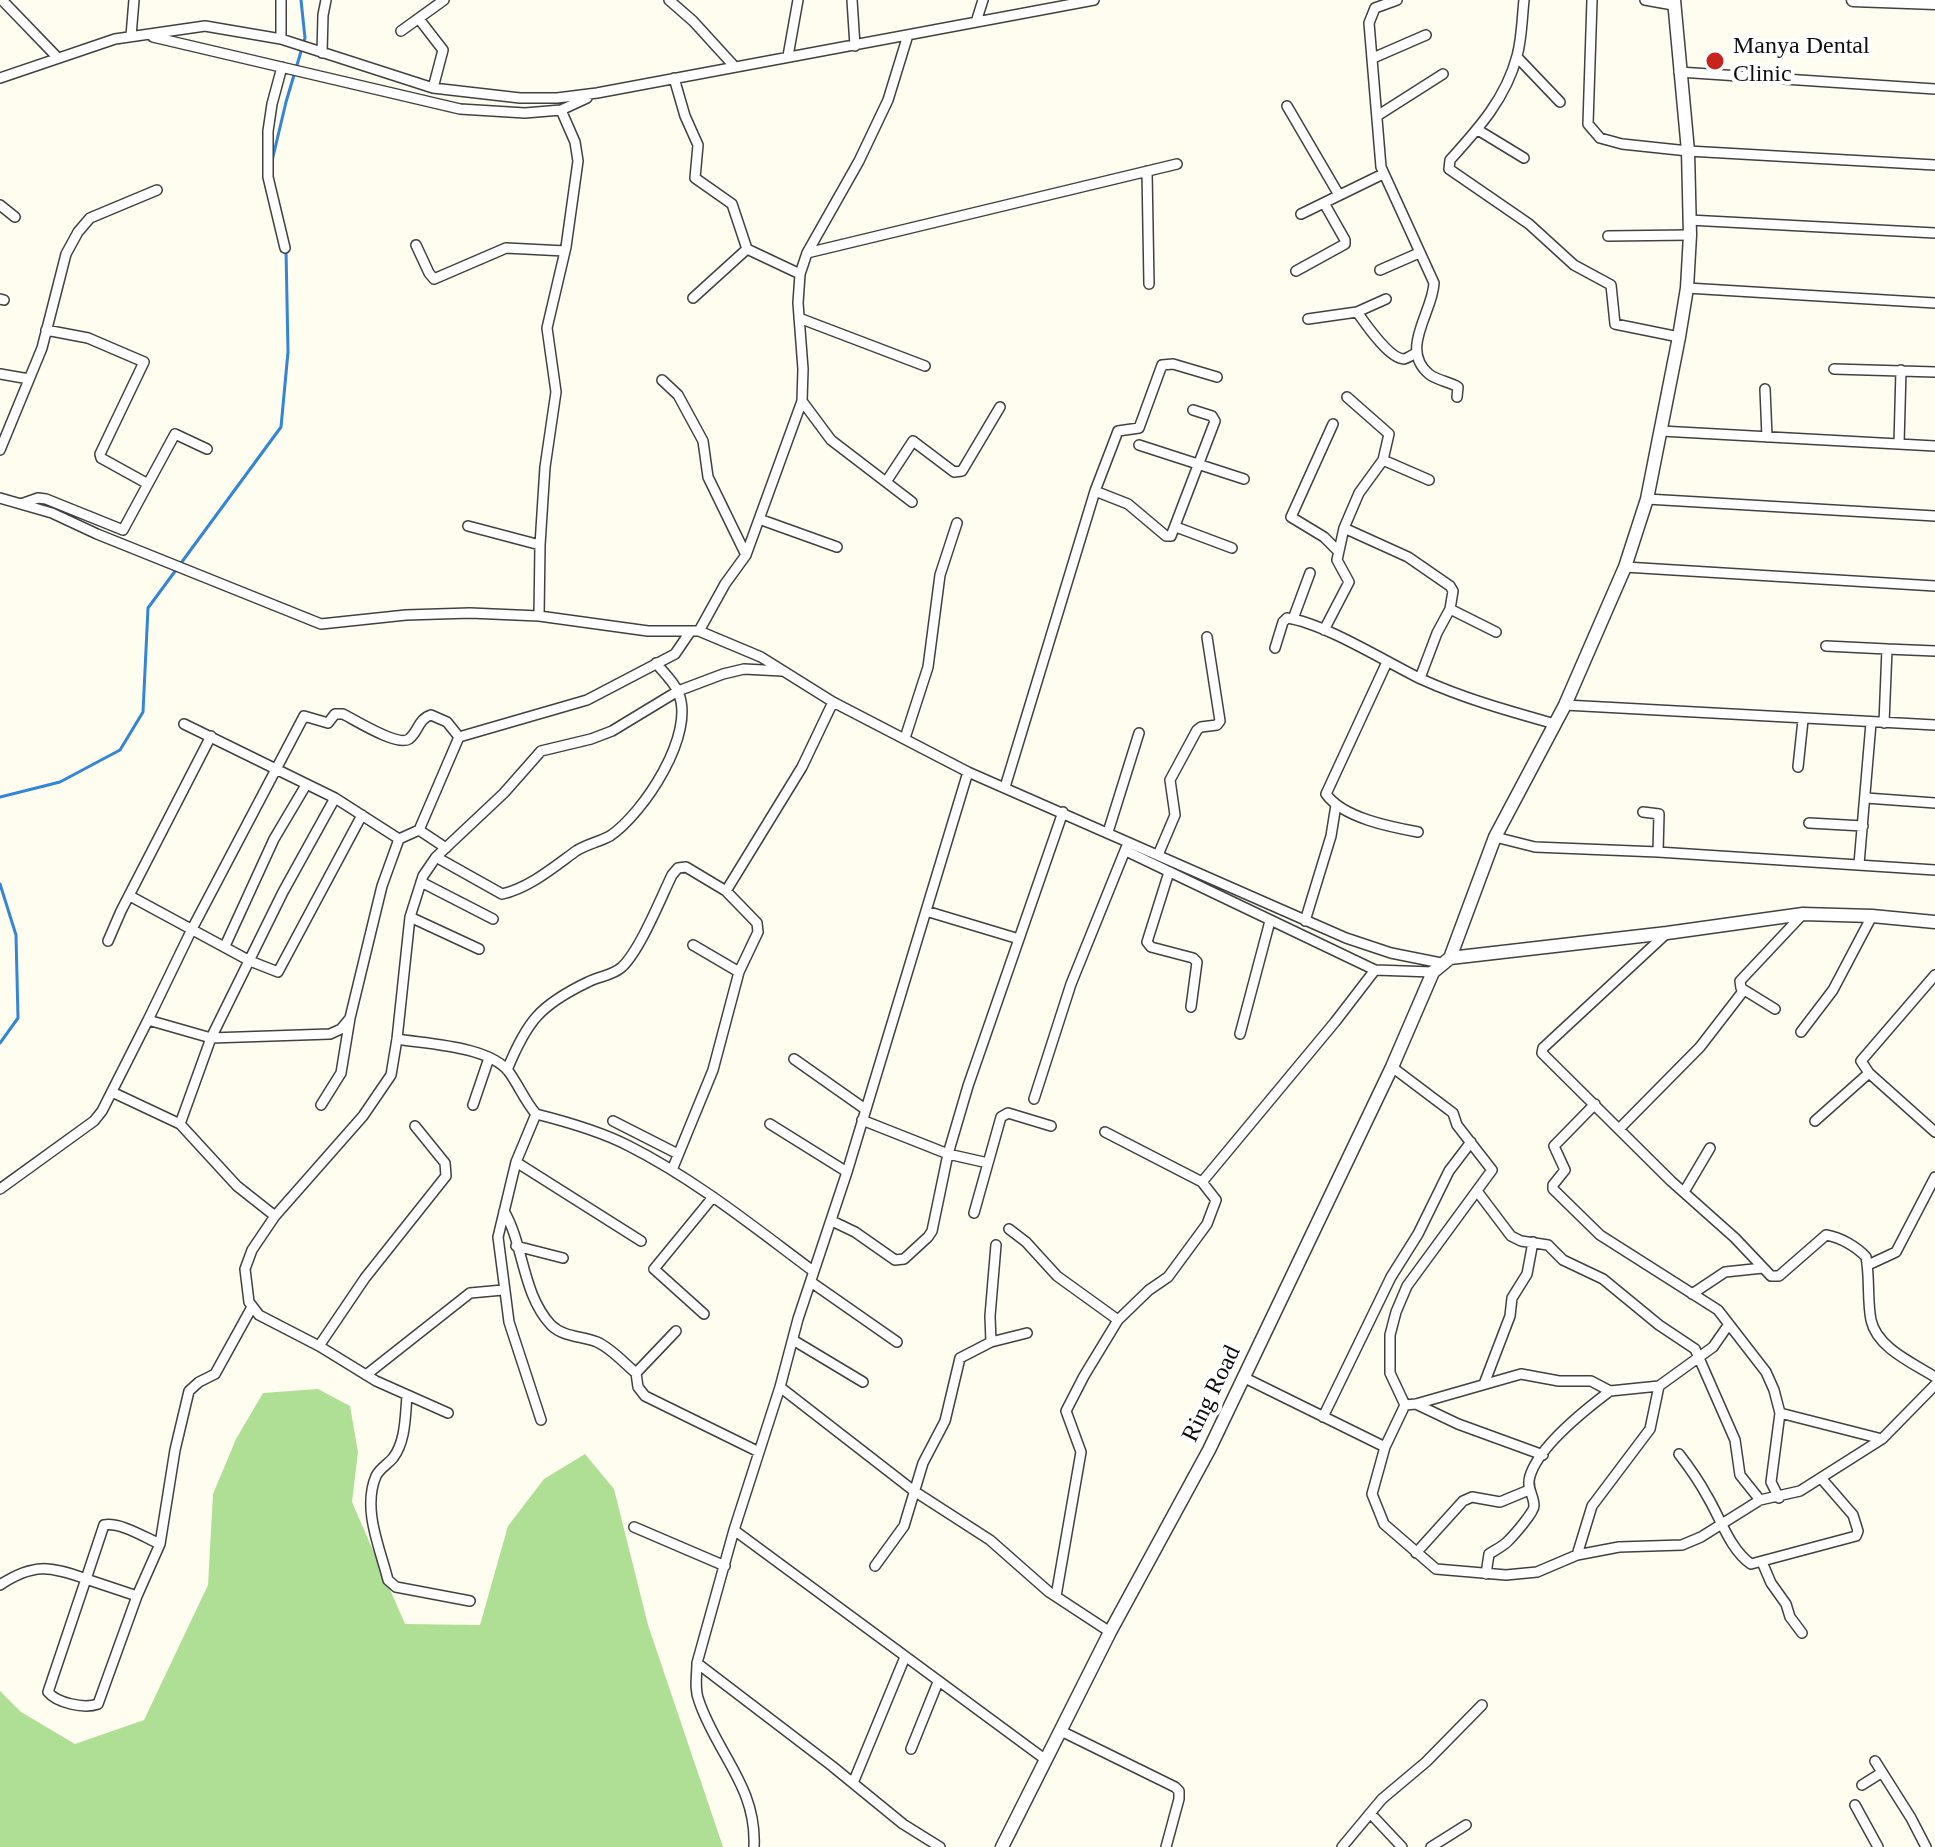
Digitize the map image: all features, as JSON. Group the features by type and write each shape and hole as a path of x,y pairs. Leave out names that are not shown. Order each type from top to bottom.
{"street":[{"path":"2,0 57,57"},
{"path":"131,36 134,0"},
{"path":"281,0 281,39"},
{"path":"318,51 326,0"},
{"path":"401,31 444,0"},
{"path":"669,0 735,67"},
{"path":"788,56 798,0"},
{"path":"852,0 855,46"},
{"path":"976,22 983,0"},
{"path":"0,78 57,57 131,36 205,26 281,39 433,88 520,98 557,98 1094,0"},
{"path":"1397,0 1383,3 1372,11 1368,29 1383,174 1434,287 1419,328 1416,353 1428,373 1458,387 1457,397"},
{"path":"1524,0 1517,57 1504,91 1489,117 1450,160 1449,169 1529,224 1574,265 1611,285 1615,324 1679,337"},
{"path":"1592,0 1588,124 1600,138 1688,151 1935,165"},
{"path":"1645,0 1674,3"},
{"path":"1853,0 1935,3"},
{"name":"Ring Road","path":"1002,1847 1110,1632 1181,1504 1245,1378 1441,964 1495,837 1565,705 1625,567 1647,499 1687,288 1690,235 1688,151 1674,3"},
{"path":"419,19 443,50 433,88"},
{"path":"144,35 460,109 525,113 561,110 597,93"},
{"path":"459,737 587,700 681,649 746,555 802,401 800,274 807,253 883,112 908,35"},
{"path":"1373,58 1426,35"},
{"path":"1517,57 1560,102"},
{"path":"285,68 272,104 268,131 268,178 285,248"},
{"path":"1679,72 1935,89"},
{"path":"1377,116 1443,74"},
{"path":"674,78 685,116 698,145 695,178 732,204 747,249 800,274"},
{"path":"1287,106 1339,195"},
{"path":"539,616 545,467 556,400 547,328 565,251 578,153 561,110"},
{"path":"1478,130 1524,158"},
{"path":"807,253 1177,164"},
{"path":"1147,171 1149,284"},
{"path":"1301,214 1383,174"},
{"path":"0,450 46,330 66,254 78,232 90,218 157,190"},
{"path":"1296,271 1345,244 1324,203"},
{"path":"0,205 15,217"},
{"path":"1689,220 1935,233"},
{"path":"1608,236 1690,235"},
{"path":"416,245 434,279 506,248 565,251"},
{"path":"693,298 747,249"},
{"path":"1380,270 1419,253"},
{"path":"1687,288 1935,303"},
{"path":"1308,319 1357,312 1386,299"},
{"path":"1357,312 1379,343 1401,359 1416,353"},
{"path":"799,318 925,366"},
{"path":"46,330 88,338 144,362 100,456 148,484"},
{"path":"1005,787 1095,491 1118,431 1139,428 1162,365 1173,364 1217,377"},
{"path":"1834,369 1935,372"},
{"path":"1899,444 1901,370"},
{"path":"0,374 29,379"},
{"path":"662,380 678,395 703,441 708,477 746,555"},
{"path":"1765,389 1767,437"},
{"path":"1324,630 1349,582 1337,563 1337,550 1344,528 1359,493 1383,460 1388,432 1347,397"},
{"path":"802,401 831,440 912,502"},
{"path":"886,482 913,441 954,472 962,471 1000,407"},
{"path":"1095,491 1128,504 1166,536 1171,536 1215,421 1212,416 1193,410"},
{"path":"1333,424 1291,517 1324,537 1337,550"},
{"path":"1661,431 1935,446"},
{"path":"21,504 38,498 46,499 120,530 125,528 175,434 207,449"},
{"path":"1139,445 1244,479"},
{"path":"1383,460 1429,480"},
{"path":"0,498 52,513 321,624 406,615 470,613 539,616 648,631 695,632 761,657 833,702 968,772 1108,832 1169,872 1375,970 1441,964 1803,914 1935,922"},
{"path":"1647,499 1935,516"},
{"path":"759,519 837,547"},
{"path":"905,738 928,667 940,575 957,523"},
{"path":"468,526 540,545"},
{"path":"1176,527 1232,548"},
{"path":"1344,528 1408,557 1453,591 1450,609 1420,678"},
{"path":"1625,567 1935,586"},
{"path":"1293,619 1310,573"},
{"path":"1450,609 1496,632"},
{"path":"1275,648 1283,622 1287,618 1293,619 1324,630 1468,700 1555,724"},
{"path":"1158,855 1175,815 1169,784 1172,776 1199,729 1219,723 1207,637"},
{"path":"1826,646 1935,651"},
{"path":"1884,723 1887,649"},
{"path":"1387,662 1327,791 1328,798 1336,805 1381,825 1418,832"},
{"path":"436,857 502,894 542,875 585,845 609,836 654,787 677,743 682,705 678,691 656,663"},
{"path":"448,1413 407,1397 267,1319 252,1307 248,1297 247,1261 275,1216 363,1116 391,1075 410,917 421,882 436,857 504,793 541,751 612,731 678,691 737,669 785,672"},
{"path":"726,891 802,767 833,702"},
{"path":"1565,705 1935,725"},
{"path":"0,1189 94,1121 112,1092 192,929 304,716 328,723 335,714 343,714 392,739 403,741 411,737 424,717 431,715 447,722 459,737"},
{"path":"1798,767 1803,720"},
{"path":"1859,864 1871,723"},
{"path":"184,724 335,798 399,839"},
{"path":"1108,832 1139,733"},
{"path":"108,941 211,736"},
{"path":"321,1105 341,1073 350,1018 382,886 399,839 419,830 459,737"},
{"path":"754,1847 752,1809 739,1777 698,1700 697,1663 734,1530 812,1276 832,1221 968,772"},
{"path":"225,946 274,839 306,785"},
{"path":"180,1124 211,1038 283,892 335,798"},
{"path":"1866,798 1935,803"},
{"path":"1305,921 1331,836 1336,805"},
{"path":"832,1221 855,1232 891,1259 904,1259 932,1231 948,1154 968,1086 1063,812"},
{"path":"1643,812 1659,814 1658,852"},
{"path":"130,896 274,973 279,970 362,815"},
{"path":"1809,823 1863,826"},
{"path":"419,830 446,848"},
{"path":"1495,837 1535,847 1935,870"},
{"path":"1127,846 1158,855 1305,921 1391,953 1441,964"},
{"path":"1034,1099 1071,984 1127,846"},
{"path":"507,1070 522,1035 541,1010 589,981 624,965 678,868 686,867 726,891 757,923 758,936 739,972 713,1070 672,1170"},
{"path":"1169,872 1147,942 1154,948 1193,958 1197,962 1191,1007"},
{"path":"421,882 493,919"},
{"path":"926,911 1019,939"},
{"path":"1775,1009 1744,990 1739,985 1740,981 1803,914"},
{"path":"1801,1032 1833,990 1872,916"},
{"path":"410,917 479,949"},
{"path":"1240,1034 1270,921"},
{"path":"1667,933 1543,1048 1545,1057 1771,1276 1776,1278 1826,1235 1861,1251 1868,1265 1870,1316 1875,1332 1889,1347 1935,1377"},
{"path":"693,945 739,972"},
{"path":"1202,1182 1375,970"},
{"path":"1935,975 1862,1057 1861,1064 1935,1132"},
{"path":"1619,1129 1700,1047 1744,990"},
{"path":"148,1020 211,1038 330,1034 341,1029 350,1018"},
{"path":"397,1039 465,1049 489,1058 507,1070 536,1114 601,1134 672,1170 713,1197 897,1342"},
{"path":"473,1105 489,1058"},
{"path":"794,1059 865,1109"},
{"path":"1392,1067 1453,1113 1457,1125 1492,1168 1407,1286 1390,1335 1390,1373 1410,1404 1543,1455"},
{"path":"1815,1121 1869,1073"},
{"path":"112,1092 180,1124 237,1186 275,1216"},
{"path":"1595,1104 1554,1146 1565,1170 1553,1189 1600,1235 1718,1310 1766,1372 1780,1413 1771,1482 1779,1498"},
{"path":"536,1114 516,1162 498,1237 509,1322 541,1420"},
{"path":"974,1213 1003,1114 1051,1126"},
{"path":"862,1120 948,1154 988,1163"},
{"path":"613,1121 678,1154"},
{"path":"770,1124 847,1172"},
{"path":"319,1346 365,1278 446,1176 445,1163 415,1126"},
{"path":"1056,1596 1081,1452 1066,1411 1118,1320 1149,1290 1168,1277 1207,1224 1216,1200 1202,1182 1105,1132"},
{"path":"1323,1417 1391,1277 1418,1234 1453,1165 1471,1142"},
{"path":"1684,1192 1710,1148"},
{"path":"516,1162 641,1241"},
{"path":"1868,1265 1896,1252 1934,1179"},
{"path":"1477,1191 1511,1236 1521,1241 1548,1245 1563,1260 1603,1279 1659,1325 1695,1349 1735,1440 1740,1475 1760,1500"},
{"path":"704,1314 654,1269 713,1197"},
{"path":"504,1211 511,1223 532,1291 549,1323 559,1331 602,1345 636,1373 638,1387 645,1396 759,1452"},
{"path":"1009,1229 1026,1242 1057,1276 1118,1320"},
{"path":"1484,1384 1510,1316 1512,1298 1527,1274 1533,1242"},
{"path":"991,1342 996,1245"},
{"path":"516,1246 563,1258"},
{"path":"1692,1294 1725,1272 1763,1268"},
{"path":"366,1375 470,1293 503,1290"},
{"path":"160,1544 106,1523 48,1689 51,1696 93,1706 100,1701 137,1596 160,1544 175,1450 189,1391 215,1374 252,1307"},
{"path":"1486,1574 1489,1554 1507,1543 1533,1512 1530,1473 1577,1415 1610,1391 1659,1386 1713,1347 1729,1324"},
{"path":"636,1373 676,1331"},
{"path":"875,1566 902,1532 926,1456 945,1421 960,1358 991,1342 1027,1333"},
{"path":"793,1340 863,1382"},
{"path":"1610,1391 1591,1381 1559,1381 1528,1374 1410,1404 1385,1447 1373,1485 1373,1502 1384,1524 1436,1569 1486,1574 1526,1574 1577,1555 1619,1547 1675,1547 1701,1537 1760,1500 1800,1491 1821,1478 1882,1439 1935,1385"},
{"path":"1245,1378 1385,1447"},
{"path":"1577,1555 1592,1506 1650,1429 1659,1386"},
{"path":"780,1387 914,1491 990,1540 1056,1596 1110,1632"},
{"path":"407,1397 398,1448 393,1458 379,1471 372,1493 371,1518 388,1580 396,1587 470,1601"},
{"path":"1780,1413 1882,1439"},
{"path":"1679,1454 1710,1499 1721,1523 1751,1564 1858,1534 1853,1515 1821,1478"},
{"path":"1416,1553 1463,1501 1472,1497 1500,1502 1529,1490"},
{"path":"634,1527 725,1566"},
{"path":"734,1530 1046,1760"},
{"path":"1762,1562 1790,1617 1802,1633"},
{"path":"0,1585 24,1570 44,1568 137,1596"},
{"path":"853,1783 905,1657"},
{"path":"697,1663 903,1824 940,1847"},
{"path":"911,1749 938,1682"},
{"path":"1342,1847 1370,1813 1482,1705"},
{"path":"1061,1731 1179,1791 1166,1847"},
{"path":"1875,1761 1926,1847"},
{"path":"1862,1785 1881,1773"},
{"path":"1855,1805 1878,1847"},
{"path":"1370,1813 1402,1847"},
{"path":"1431,1847 1466,1825"}],"green space":[{"path":"318,1389 350,1406 358,1452 352,1502 405,1624 480,1625 508,1526 544,1479 585,1454 614,1489 648,1625 723,1847 0,1847 0,1691 21,1712 75,1744 144,1720 208,1585 213,1494 236,1439 263,1393"}],"waterway":[{"path":"272,161 305,38 301,0"},
{"path":"0,797 60,782 120,750 143,712 148,608 281,427 288,352 286,250"},
{"path":"0,884 16,935 18,1018 0,1043"}],"place":[{"name":"Manya Dental Clinic","path":"1715,61"}]}
